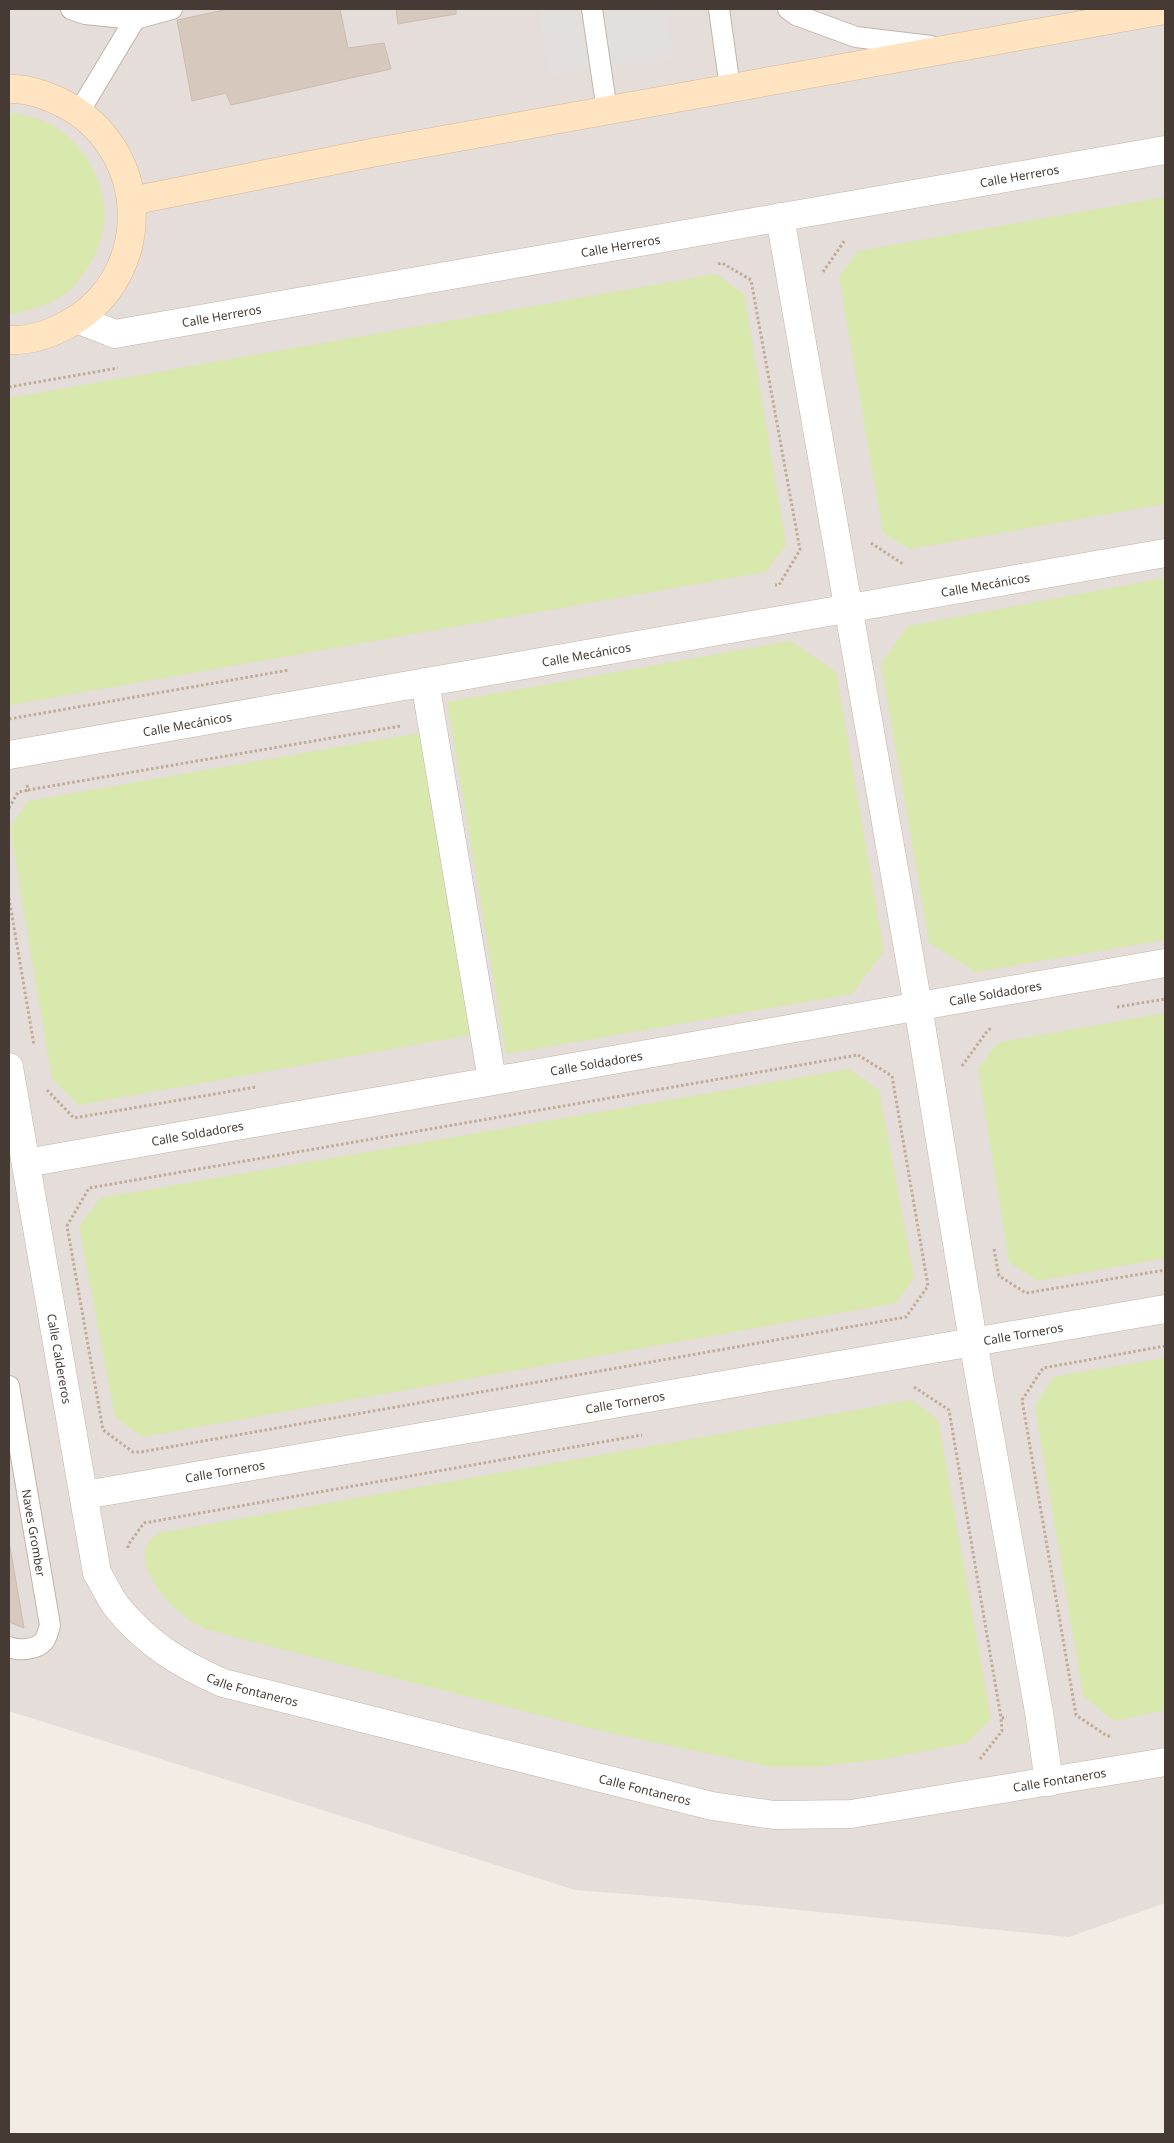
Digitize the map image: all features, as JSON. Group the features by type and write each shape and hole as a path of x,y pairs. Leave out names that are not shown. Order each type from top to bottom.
{"street":[{"path":"132,201 366,154 1165,10"},
{"path":"9,89 50,96 79,112 96,126 109,142 120,161 128,181 132,201 132,224 128,246 120,268 110,287 95,304 77,319 58,330 36,337 9,340"},
{"name":"Calle Herreros","path":"77,319 115,334 1165,150"},
{"path":"780,217 918,1006 973,1341 1039,1712 1049,1782"},
{"name":"Calle Mecánicos","path":"9,756 1165,553"},
{"path":"426,682 492,1080"},
{"name":"Calle Soldadores","path":"26,1163 492,1080 1165,964"},
{"name":"Calle Caldereros","path":"9,1067 85,1495 97,1574 116,1606 144,1636"},
{"name":"Calle Torneros","path":"85,1495 1165,1309"},
{"name":"Calle Fontaneros","path":"144,1636 185,1666 223,1683 712,1806 774,1815 851,1814 1165,1762"}],"lane":[{"path":"71,9 85,14 135,19 172,9"},
{"path":"592,9 607,111"},
{"path":"719,9 730,88"},
{"path":"788,9 796,16 856,37 950,49"},
{"path":"79,112 135,19"},
{"name":"Naves Gromber","path":"9,1386 50,1625 44,1641 29,1649 15,1650 9,1647"}],"path":[{"path":"823,280 822,274 836,253 846,239 853,237"},
{"path":"712,265 722,263 750,280 753,292 800,550 779,585 771,586"},
{"path":"9,387 125,367"},
{"path":"870,534 871,544 901,564 906,563"},
{"path":"9,719 295,669"},
{"path":"9,808 18,792 28,790"},
{"path":"9,898 35,1054"},
{"path":"1108,1009 1165,999"},
{"path":"964,1074 962,1065 988,1030 1002,1027"},
{"path":"858,1055 892,1076 928,1286 906,1318 141,1452 133,1452 104,1430 66,1226 89,1188 858,1055"},
{"path":"40,1083 74,1118 257,1087"},
{"path":"994,1248 999,1276 1026,1293 1165,1270"},
{"path":"1114,1735 1107,1736 1076,1715 1022,1400 1043,1368 1165,1346"},
{"path":"908,1388 914,1386 949,1410 1001,1718 1002,1731 980,1759 970,1761"},
{"path":"128,1555 128,1545 144,1523 644,1434"},
{"path":"1001,1718 1075,1707"}],"shaded area":[{"path":"9,9 1165,9 1165,1903 1069,1937 689,1899 575,1890 9,1711"},
{"path":"539,9 665,9 673,57 548,75"}],"green space":[{"path":"15,113 48,123 62,132 85,156 94,170 100,186 104,202 104,219 102,235 94,257 72,288 52,302 13,314 9,313 9,114"},
{"path":"1165,197 1165,504 910,549 883,533 839,277 858,251"},
{"path":"716,274 744,294 786,545 766,572 11,705 9,703 9,398"},
{"path":"1165,578 1165,940 976,972 929,943 881,663 908,626"},
{"path":"791,641 836,672 884,951 852,994 506,1054 447,702"},
{"path":"419,733 470,1035 79,1105 52,1079 10,828 28,801"},
{"path":"1165,1013 1165,1258 1038,1281 1009,1262 978,1069 997,1043"},
{"path":"849,1069 879,1090 914,1278 896,1303 142,1437 115,1417 79,1227 100,1198"},
{"path":"1165,1358 1165,1710 1114,1721 1083,1696 1035,1407 1053,1377"},
{"path":"912,1400 938,1420 991,1719 967,1743 884,1759 816,1767 772,1767 610,1733 209,1629 186,1617 166,1599 157,1588 146,1565 145,1553 148,1543 159,1533"}],"building":[{"path":"229,9 340,9 348,48 384,43 391,69 231,105 226,93 192,101 177,20"},
{"path":"396,9 456,9 456,14 398,24"},
{"path":"9,1541 24,1628 9,1622"}]}
